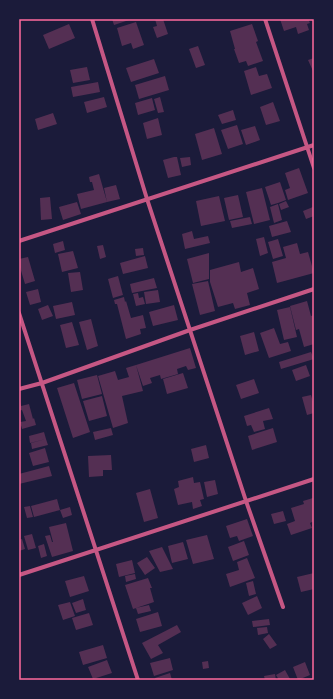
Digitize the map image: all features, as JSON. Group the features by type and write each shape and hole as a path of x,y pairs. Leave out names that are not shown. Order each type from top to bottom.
{"street":[{"path":"92,19 147,199 246,501 283,607"},
{"path":"265,19 314,168"},
{"path":"19,241 314,145"},
{"path":"19,389 42,383 190,330 314,289"},
{"path":"19,313 138,680"},
{"path":"19,575 314,479"}],"building":[{"path":"112,19 132,19 114,25"},
{"path":"155,19 163,19 168,34 157,38 153,27 157,26"},
{"path":"280,19 308,19 310,23 307,24 309,30 298,34 296,27 284,31"},
{"path":"136,22 144,45 133,49 131,43 122,46 117,28"},
{"path":"69,24 75,38 49,49 43,35"},
{"path":"252,24 258,41 256,42 263,61 248,66 246,61 239,63 230,31"},
{"path":"198,46 205,65 196,68 189,49"},
{"path":"314,58 314,71 313,71 308,60"},
{"path":"154,59 159,73 131,82 126,68"},
{"path":"87,67 90,80 73,83 70,70"},
{"path":"256,67 259,76 267,74 272,88 251,95 244,71"},
{"path":"165,76 169,90 139,99 135,85"},
{"path":"98,82 100,92 73,97 71,87"},
{"path":"104,97 107,107 87,113 84,102"},
{"path":"160,97 164,112 158,113 154,99"},
{"path":"152,98 155,110 138,115 135,103"},
{"path":"273,102 280,121 266,125 260,107"},
{"path":"233,110 236,120 222,124 218,115"},
{"path":"53,113 57,124 38,130 35,119"},
{"path":"158,118 162,135 147,139 143,123"},
{"path":"237,125 243,144 228,149 221,130"},
{"path":"255,126 260,140 246,145 241,130"},
{"path":"214,128 222,154 202,160 195,134"},
{"path":"177,157 181,175 168,178 163,160"},
{"path":"190,157 191,165 182,167 180,158"},
{"path":"299,168 308,193 288,200 285,190 290,188 285,173"},
{"path":"99,174 107,202 81,209 77,194 94,190 89,177"},
{"path":"280,182 286,200 271,205 265,187"},
{"path":"116,185 120,199 107,202 104,188"},
{"path":"262,188 270,220 254,224 246,192"},
{"path":"238,195 243,217 229,220 224,198"},
{"path":"219,196 225,221 201,226 196,201"},
{"path":"50,197 52,219 41,220 40,198"},
{"path":"286,201 289,207 281,210 279,204"},
{"path":"77,202 81,214 63,220 59,207"},
{"path":"278,204 282,220 274,223 270,207"},
{"path":"313,207 314,216 306,219 303,211"},
{"path":"250,217 252,224 232,228 230,221"},
{"path":"287,221 291,232 272,237 269,226"},
{"path":"192,231 194,239 208,236 210,243 185,249 182,234"},
{"path":"264,237 268,253 260,256 256,239"},
{"path":"278,239 283,256 273,259 268,242"},
{"path":"63,241 65,250 55,253 53,244"},
{"path":"297,243 300,254 308,252 314,273 277,283 272,262 286,258 283,247"},
{"path":"103,245 106,257 100,259 97,246"},
{"path":"143,248 144,255 136,256 135,249"},
{"path":"73,251 78,268 62,272 58,254"},
{"path":"209,253 209,279 193,283 187,259"},
{"path":"145,256 148,268 123,274 120,263"},
{"path":"28,257 35,281 25,284 19,259"},
{"path":"239,262 241,272 253,268 259,289 247,293 250,305 235,309 233,303 218,307 210,282 210,270"},
{"path":"80,272 83,290 71,292 68,273"},
{"path":"118,276 123,295 113,298 108,279"},
{"path":"154,278 157,288 132,293 130,284"},
{"path":"208,281 215,311 200,315 192,284"},
{"path":"38,289 41,302 30,305 26,292"},
{"path":"158,290 160,302 146,304 144,292"},
{"path":"138,293 139,298 143,297 145,304 136,306 133,294"},
{"path":"124,297 131,318 143,315 146,328 140,329 141,334 126,339 117,304 115,304 114,300"},
{"path":"307,301 311,316 314,315 314,344 304,347 299,329 296,330 290,306"},
{"path":"72,302 75,315 56,319 53,306"},
{"path":"48,305 53,316 42,320 38,309"},
{"path":"174,305 178,320 153,326 149,312"},
{"path":"290,307 297,337 284,340 277,310"},
{"path":"91,319 98,346 87,350 79,322"},
{"path":"72,322 79,345 66,348 60,325"},
{"path":"274,328 280,344 288,342 291,351 269,358 260,333"},
{"path":"254,332 259,351 245,355 240,336"},
{"path":"190,348 196,368 188,370 186,366 177,369 178,374 161,379 160,375 150,378 152,383 143,386 136,365"},
{"path":"311,352 314,359 281,369 279,362"},
{"path":"136,365 143,391 122,396 128,423 113,428 98,376 115,371 118,380 129,377 126,368"},
{"path":"306,365 310,376 296,381 292,370"},
{"path":"183,373 188,388 167,394 163,379"},
{"path":"97,375 102,394 82,399 77,380"},
{"path":"254,379 259,393 241,399 236,385"},
{"path":"74,383 90,432 73,438 57,388"},
{"path":"311,395 314,405 314,413 307,415 302,397"},
{"path":"102,396 107,416 89,421 83,401"},
{"path":"19,398 21,406 29,404 36,425 22,429 20,422 26,421 22,410 19,411"},
{"path":"269,408 273,419 263,421 265,429 254,432 251,425 247,426 244,416"},
{"path":"111,428 113,435 95,440 93,432"},
{"path":"273,428 277,442 252,450 248,436"},
{"path":"44,432 46,439 30,443 29,436"},
{"path":"46,439 48,445 32,449 31,443"},
{"path":"206,445 209,458 194,462 191,449"},
{"path":"45,448 49,462 33,466 29,453"},
{"path":"111,455 112,470 103,470 103,476 89,477 88,456"},
{"path":"49,466 52,476 19,484 19,474"},
{"path":"193,477 194,483 200,482 204,499 200,500 202,506 193,509 192,502 178,505 174,489 179,487 178,481"},
{"path":"215,480 218,494 207,497 204,482"},
{"path":"150,489 158,518 144,522 136,493"},
{"path":"313,498 314,521 310,523 312,528 291,535 287,524 295,521 291,508 304,504 303,501"},
{"path":"57,499 60,510 34,517 31,506"},
{"path":"30,506 33,517 27,518 24,507"},
{"path":"70,507 72,515 63,518 60,510"},
{"path":"283,511 286,521 274,524 271,514"},
{"path":"247,519 253,536 239,541 237,536 230,538 226,526"},
{"path":"66,523 73,551 52,557 45,536 50,535 53,542 49,527"},
{"path":"32,534 36,548 28,550 24,536"},
{"path":"207,535 214,559 193,564 186,540"},
{"path":"22,539 25,549 19,551 19,540"},
{"path":"244,541 249,555 233,561 228,547"},
{"path":"183,542 188,559 172,563 168,546"},
{"path":"44,544 47,556 41,558 38,546"},
{"path":"162,547 173,569 160,572 149,551"},
{"path":"147,557 155,568 145,575 137,563"},
{"path":"247,558 255,578 230,587 226,574 239,570 237,562"},
{"path":"132,560 135,573 119,577 116,564"},
{"path":"314,573 314,589 301,592 297,577"},
{"path":"135,574 136,579 126,582 125,576"},
{"path":"84,576 89,591 70,597 65,581"},
{"path":"148,578 152,588 150,588 154,602 133,609 125,585"},
{"path":"253,581 256,594 249,596 246,583"},
{"path":"257,596 262,608 248,615 242,603"},
{"path":"83,599 86,610 76,613 72,603"},
{"path":"70,602 75,616 63,620 58,605"},
{"path":"149,605 151,611 138,614 136,608"},
{"path":"158,612 162,626 140,632 136,619"},
{"path":"89,613 93,625 76,630 72,618"},
{"path":"269,619 270,625 253,627 252,621"},
{"path":"177,625 181,632 158,645 163,653 151,659 142,643"},
{"path":"267,627 268,633 258,635 257,628"},
{"path":"269,634 277,645 270,649 263,639"},
{"path":"103,645 107,658 83,665 79,652"},
{"path":"170,658 173,670 154,676 150,663"},
{"path":"107,660 112,673 93,679 88,667"},
{"path":"208,661 209,668 203,669 202,662"},
{"path":"305,662 310,675 298,680 293,667"},
{"path":"285,670 290,679 279,680 276,675"},
{"path":"170,673 172,680 155,680 155,678"},
{"path":"275,674 276,680 265,680 264,676"}]}
